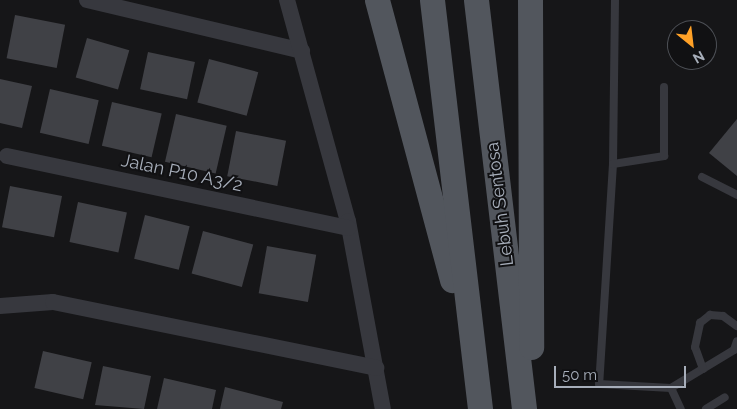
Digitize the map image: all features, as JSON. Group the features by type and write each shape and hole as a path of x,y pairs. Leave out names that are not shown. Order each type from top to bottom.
{"main road":[{"path":"377,0 474,365"},
{"path":"432,0 480,409"},
{"name":"Lebuh Sentosa","path":"476,0 524,409"},
{"path":"530,0 531,409"}],"street":[{"path":"87,0 302,51"},
{"path":"287,0 349,228 384,409"},
{"name":"Jalan P10 A3/2","path":"7,156 349,228"},
{"path":"0,306 53,302 376,368"}],"lane":[{"path":"615,0 613,164 599,384 671,388 734,350 737,341"},
{"path":"613,164 664,156 664,87"},
{"path":"702,177 737,195"},
{"path":"703,369 695,347 700,323 710,314 723,316 737,326"},
{"path":"671,388 681,409"},
{"path":"706,409 725,397"}],"building":[{"path":"15,15 65,25 57,68 7,58"},
{"path":"87,38 129,50 118,90 76,77"},
{"path":"148,52 195,62 187,99 140,89"},
{"path":"209,59 258,72 247,116 197,102"},
{"path":"0,79 32,86 22,128 0,123"},
{"path":"50,89 99,100 89,144 40,133"},
{"path":"112,102 162,113 152,157 102,146"},
{"path":"176,114 227,126 216,173 165,162"},
{"path":"737,119 737,176 709,153"},
{"path":"236,131 286,141 277,186 227,176"},
{"path":"10,186 62,196 54,237 2,227"},
{"path":"78,202 127,212 118,252 69,242"},
{"path":"145,215 190,226 179,270 134,259"},
{"path":"203,231 253,244 242,287 192,274"},
{"path":"267,246 316,255 308,302 259,293"},
{"path":"43,351 92,362 83,399 34,388"},
{"path":"103,366 151,376 144,409 95,405"},
{"path":"164,378 216,390 212,409 157,409"},
{"path":"225,387 283,402 281,409 220,409"}]}
